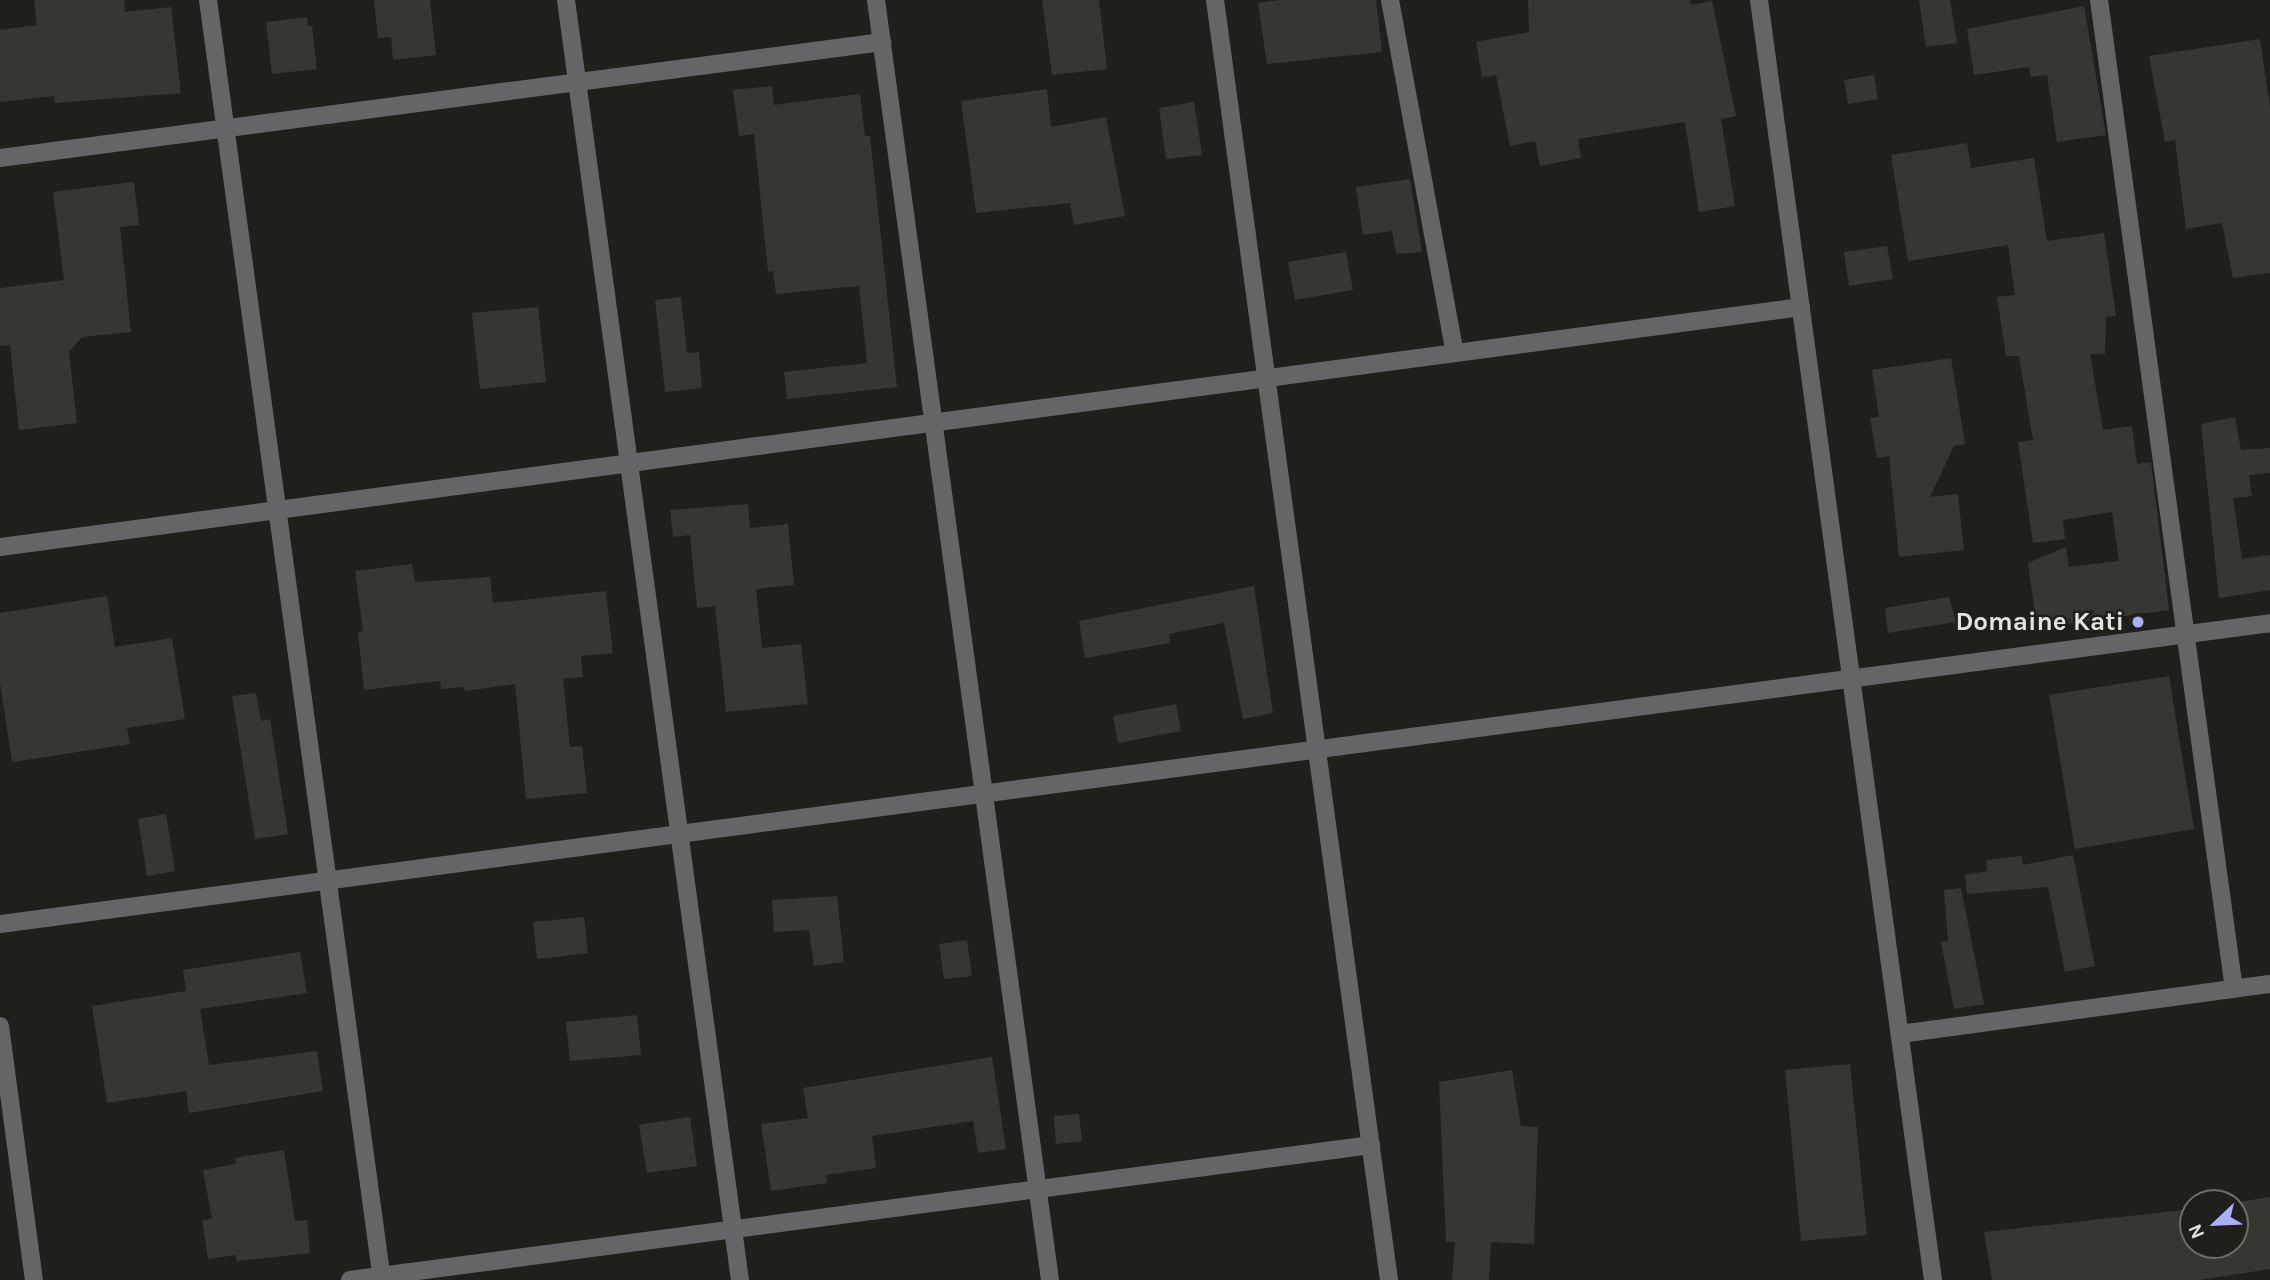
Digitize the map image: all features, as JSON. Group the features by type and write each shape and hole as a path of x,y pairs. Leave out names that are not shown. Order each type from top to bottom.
{"street":[{"path":"208,0 382,1278"},
{"path":"566,0 740,1280"},
{"path":"876,0 1050,1280"},
{"path":"1215,0 1389,1280"},
{"path":"1390,0 1455,354"},
{"path":"1759,0 1933,1280"},
{"path":"2099,0 2234,989"},
{"path":"0,158 882,42"},
{"path":"0,547 1801,307"},
{"path":"0,924 2270,623"},
{"path":"1900,1034 2234,989 2270,988"},
{"path":"0,1026 34,1280"},
{"path":"350,1280 382,1278 1371,1145"}],"building":[{"path":"34,0 124,0 125,12 171,7 181,93 55,103 54,96 0,102 0,30 37,25"},
{"path":"374,0 430,0 436,55 393,60 391,37 378,38"},
{"path":"1042,0 1099,0 1107,69 1052,75"},
{"path":"1280,0 1376,0 1382,52 1267,64 1258,3"},
{"path":"1528,0 1690,0 1691,5 1712,1 1736,116 1721,119 1735,206 1699,212 1685,122 1578,139 1581,158 1540,166 1535,141 1510,146 1496,75 1482,77 1476,42 1529,32"},
{"path":"1919,0 1950,0 1957,43 1926,47"},
{"path":"2084,6 2106,135 2057,142 2047,75 2031,77 2029,67 1974,75 1967,29"},
{"path":"307,17 308,26 312,26 317,69 272,74 266,22"},
{"path":"2260,39 2270,108 2270,273 2233,278 2222,223 2186,229 2175,140 2165,142 2149,56"},
{"path":"1874,75 1878,99 1848,104 1844,80"},
{"path":"772,86 774,105 860,94 865,136 870,136 897,387 787,399 784,372 867,363 859,286 776,294 773,271 768,272 754,134 739,136 733,90"},
{"path":"1047,89 1051,127 1106,117 1125,216 1074,225 1070,203 976,213 961,101"},
{"path":"1194,102 1202,155 1166,159 1159,108"},
{"path":"1967,143 1971,168 2034,158 2047,241 2104,233 2116,316 2106,317 2105,354 2090,354 2103,430 2132,426 2137,464 2151,462 2169,610 2037,628 2028,563 2066,547 2069,567 2119,561 2112,512 2063,520 2065,539 2033,543 2018,442 2033,440 2019,356 2006,356 1997,297 2015,295 2008,245 1908,261 1891,155"},
{"path":"1410,179 1422,252 1396,254 1392,231 1363,235 1356,187"},
{"path":"134,182 139,225 120,227 131,332 82,337 69,352 77,423 19,430 10,345 0,346 0,288 64,280 53,192"},
{"path":"1887,246 1893,279 1849,286 1844,252"},
{"path":"1346,252 1353,290 1295,300 1288,262"},
{"path":"681,297 687,353 699,352 702,388 665,392 655,300"},
{"path":"538,307 546,382 480,389 472,313"},
{"path":"1951,358 1965,444 1954,446 1930,497 1958,494 1964,550 1899,557 1889,456 1877,458 1870,418 1879,417 1872,370"},
{"path":"2235,417 2241,450 2270,448 2270,473 2249,475 2252,496 2233,498 2242,559 2270,555 2270,590 2219,598 2201,424"},
{"path":"748,504 750,528 788,524 794,585 756,589 762,648 801,644 808,704 726,712 715,606 697,608 690,535 673,537 670,510"},
{"path":"412,564 415,582 490,577 493,603 606,591 613,653 581,656 583,677 563,679 570,747 582,746 587,793 526,799 515,684 465,691 464,687 441,689 440,681 364,690 358,632 363,631 355,571"},
{"path":"1254,586 1273,713 1243,719 1224,623 1169,634 1170,643 1085,658 1079,621"},
{"path":"107,596 115,647 172,638 185,719 127,728 130,744 12,762 0,683 0,613"},
{"path":"1949,597 1956,622 1888,633 1885,608"},
{"path":"2169,676 2194,829 2075,849 2049,695"},
{"path":"256,693 261,721 270,719 288,834 255,839 232,696"},
{"path":"1176,704 1181,731 1118,743 1113,716"},
{"path":"166,814 175,871 147,876 138,819"},
{"path":"2073,855 2095,966 2065,972 2048,887 1967,894 1965,875 1987,871 1986,860 2022,856 2023,865"},
{"path":"1961,888 1984,1004 1954,1009 1941,942 1948,941 1944,890"},
{"path":"837,896 844,962 814,966 809,930 774,932 772,900"},
{"path":"584,917 588,953 537,959 533,922"},
{"path":"967,940 972,976 944,979 939,944"},
{"path":"300,952 307,993 200,1009 209,1065 317,1051 323,1091 189,1113 186,1091 107,1103 92,1006 186,991 183,970"},
{"path":"637,1015 641,1055 570,1061 566,1022"},
{"path":"992,1057 1006,1149 978,1153 973,1121 872,1136 876,1168 826,1175 827,1183 771,1191 761,1124 808,1118 803,1088"},
{"path":"1850,1064 1867,1235 1801,1241 1785,1070"},
{"path":"1512,1070 1521,1126 1538,1127 1534,1244 1491,1242 1489,1280 1452,1280 1455,1242 1446,1242 1439,1082"},
{"path":"1079,1114 1082,1141 1056,1144 1054,1116"},
{"path":"690,1117 697,1166 647,1173 639,1125"},
{"path":"284,1150 295,1221 307,1220 310,1253 237,1261 236,1255 208,1259 202,1220 212,1219 203,1170 236,1164 235,1158"},
{"path":"2270,1197 2270,1269 2199,1280 1992,1280 1984,1232 2179,1211 2179,1259 2249,1259 2249,1200"}],"place":[{"name":"Domaine Kati","path":"2138,622"}]}
